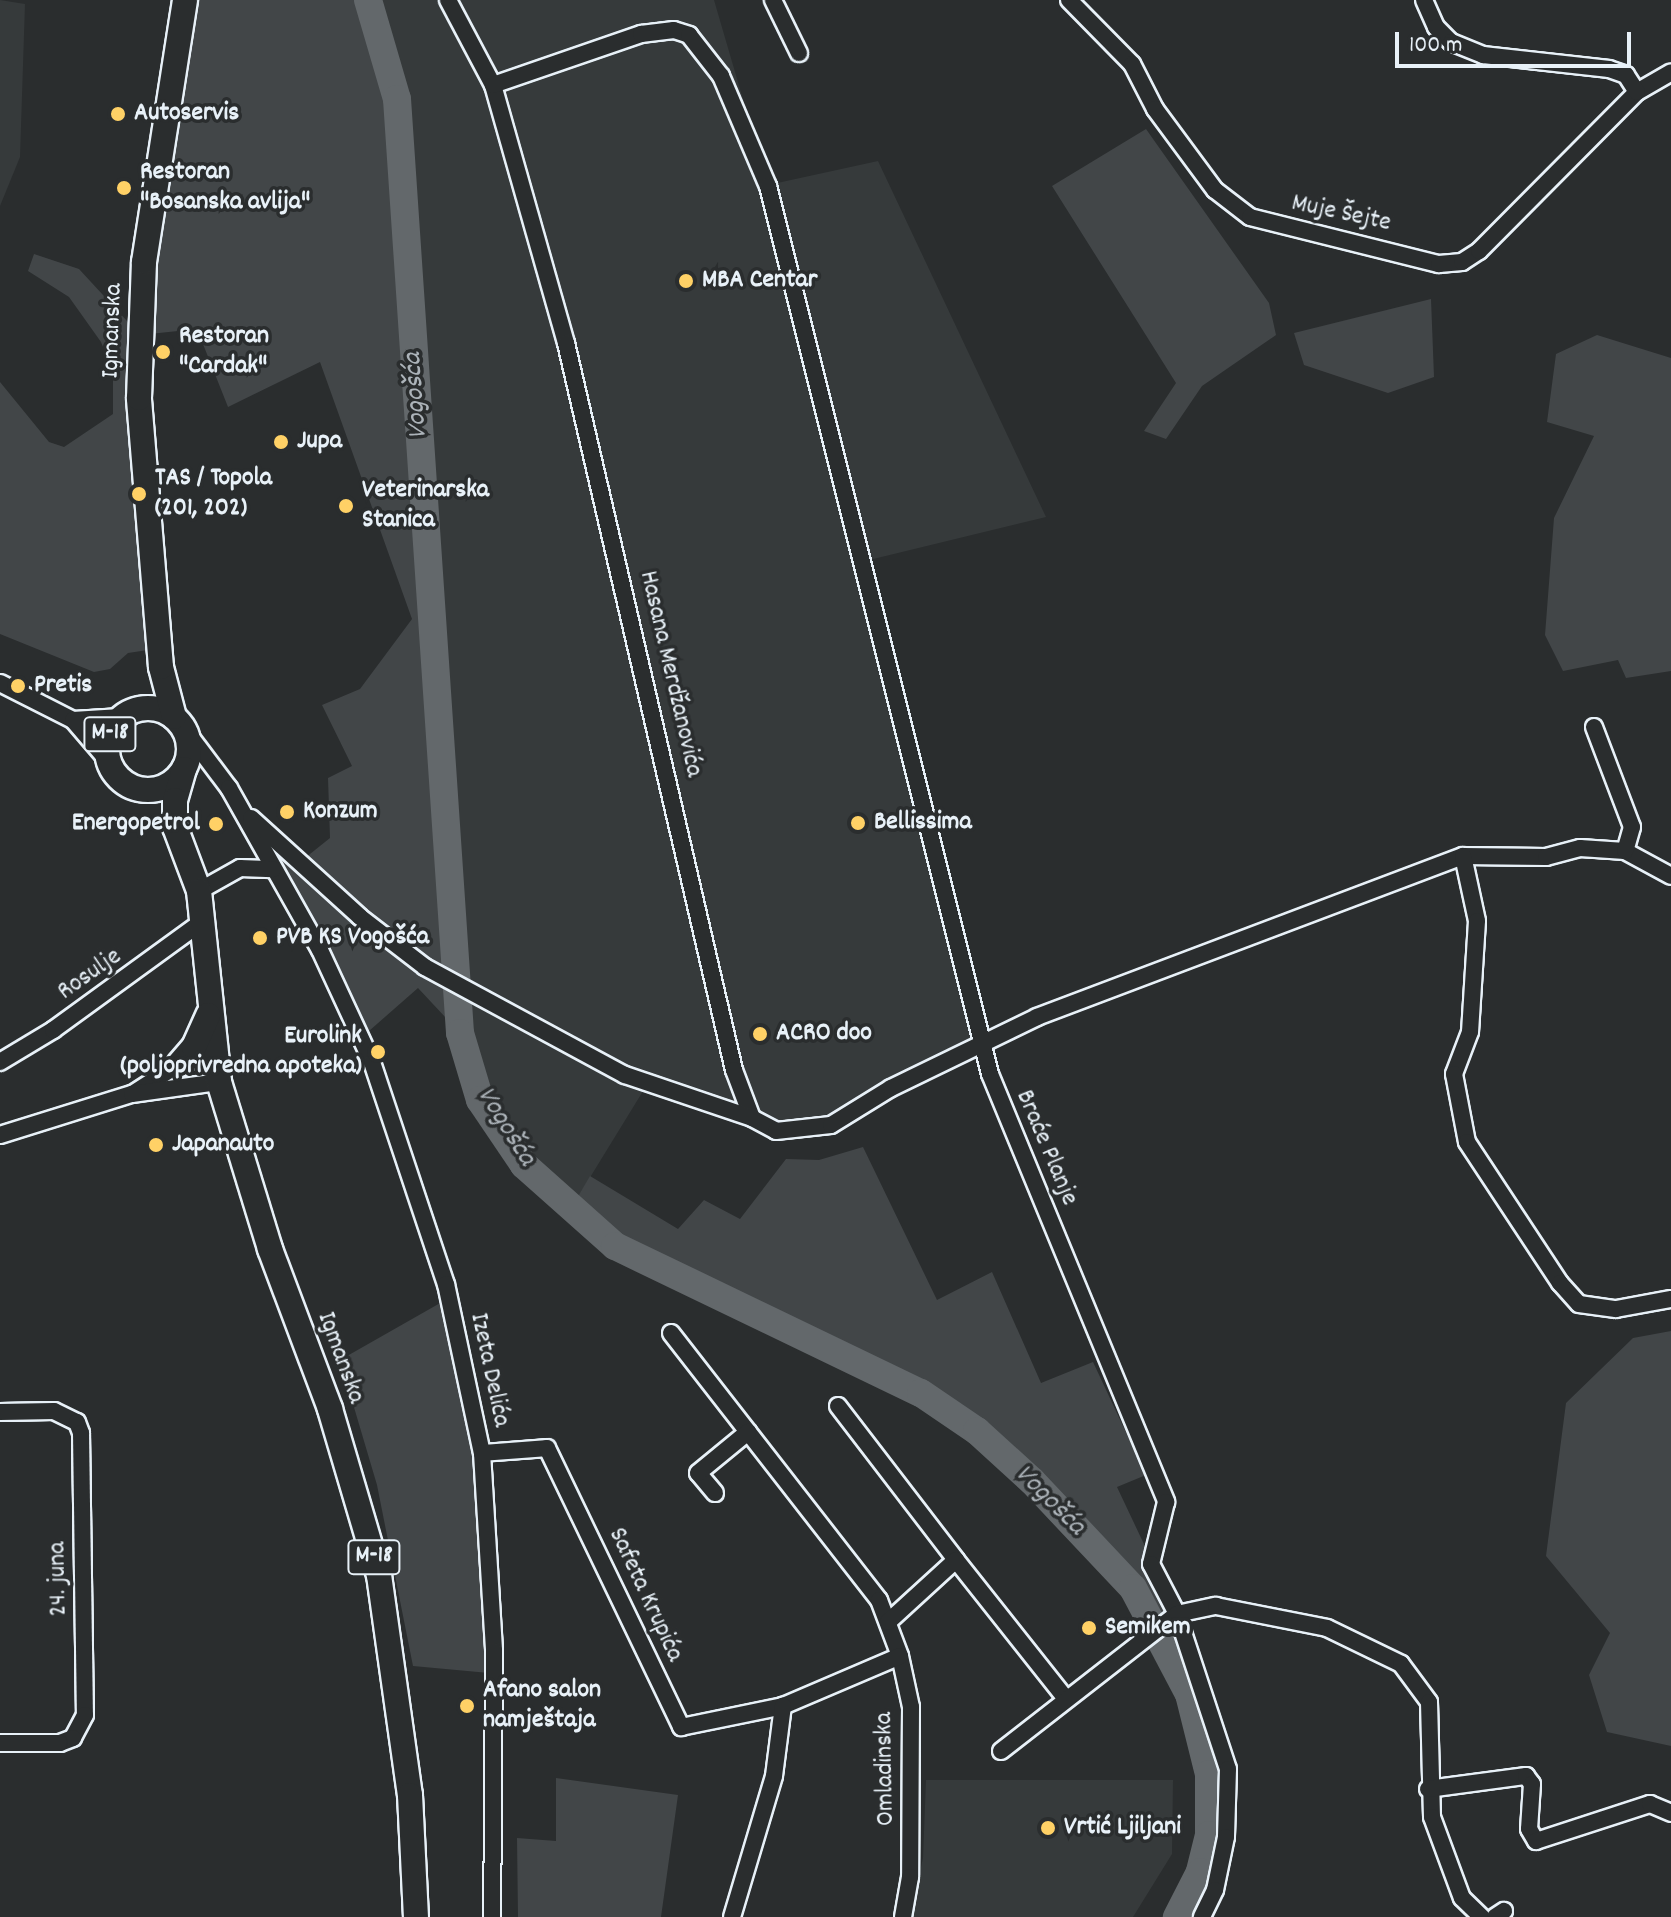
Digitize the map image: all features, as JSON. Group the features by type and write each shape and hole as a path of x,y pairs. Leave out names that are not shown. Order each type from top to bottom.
{"main road":[{"name":"Igmanska","path":"178,722 161,667 142,464 140,335 144,262 185,0"},
{"name":"M-18","path":"130,713 178,722 189,752 185,767 163,788 134,788 118,777 109,762 108,738 130,713 161,667"},
{"name":"Igmanska","path":"185,767 175,800 175,827 199,891 209,1013 219,1082 270,1249 330,1409 379,1575 410,1795 416,1917"},
{"name":"Igmanska","path":"134,788 175,827"},
{"path":"179,1064 194,1047 209,1013"}],"street":[{"name":"Hasana Merdžanovića","path":"448,0 493,85 566,343 734,1070 752,1118"},
{"path":"773,0 799,53"},
{"name":"Muje Šejte","path":"1069,0 1132,64 1155,109 1215,190 1250,217 1439,264 1462,262 1479,251 1637,92 1671,72"},
{"path":"1424,0 1436,27 1451,42 1483,55 1609,69 1626,75 1637,92"},
{"name":"Braće Planje","path":"493,85 657,30 689,35 721,76 768,186 1002,1110 1166,1502 1151,1564 1228,1769 1226,1837 1215,1890 1202,1917"},
{"path":"0,683 73,720 109,762"},
{"path":"73,720 130,713"},
{"name":"Izeta Delića","path":"178,722 229,788 320,950 372,1062 438,1254 482,1453 494,1651 492,1917"},
{"path":"1594,727 1632,827 1625,851"},
{"path":"185,767 214,769"},
{"path":"240,808 360,917 425,967 625,1075 752,1118 776,1131 831,1125 891,1088 985,1041 1174,963 1463,856 1546,857 1580,848 1625,851 1671,876"},
{"path":"1463,856 1477,921 1470,1032 1454,1074 1467,1142 1560,1283 1579,1304 1616,1309 1671,1299"},
{"path":"199,891 240,868 273,869"},
{"name":"Rosulje","path":"0,1062 53,1030 203,921"},
{"path":"132,1094 179,1064 214,1055"},
{"path":"0,1135 132,1094 219,1082"},
{"name":"Omladinska","path":"671,1333 879,1600 888,1622 900,1656 915,1758 910,1877 903,1917"},
{"path":"838,1406 1066,1699"},
{"name":"24. juna","path":"0,1412 54,1411 77,1422 81,1433 85,1715 73,1738 60,1743 0,1743"},
{"path":"715,1493 698,1473 748,1432"},
{"name":"Safeta Krupića","path":"482,1453 547,1448 681,1727 783,1706 900,1656"},
{"path":"888,1622 956,1560"},
{"path":"1001,1751 1173,1618 1216,1606 1327,1628 1401,1664 1429,1702 1433,1723 1428,1789 1437,1839 1462,1898 1482,1917"},
{"path":"732,1917 774,1776 783,1706"},
{"path":"1428,1789 1526,1776 1533,1800 1529,1829 1536,1841 1650,1804 1671,1813"}],"shaded area":[{"path":"0,0 25,4 20,157 0,206"},
{"path":"184,0 368,0 388,54 397,99 460,1033 418,988 361,1038 245,817 300,862 330,838 328,778 352,766 322,705 360,689 412,619 320,362 228,407 197,329 140,335 161,648 128,653 110,669 94,672 0,634 0,382 49,442 64,447 113,414 113,371 101,342 69,297 28,271 34,254 79,269 139,334"},
{"path":"368,0 714,0 768,185 878,161 1046,517 865,561 985,1041 805,1132 648,1083 570,1210 498,1131 480,1100 460,1033 397,99"},
{"path":"1146,129 1269,303 1276,335 1202,386 1166,439 1144,431 1176,383 1052,186"},
{"path":"1431,299 1434,377 1388,393 1304,365 1294,333"},
{"path":"1597,335 1671,358 1671,671 1626,678 1618,660 1563,671 1545,635 1554,518 1594,436 1547,422 1556,354"},
{"path":"863,1147 937,1300 992,1272 1041,1383 1093,1362 1146,1475 1117,1487 1177,1614 1230,1801 1211,1802 1203,1736 1189,1694 1133,1588 977,1431 921,1393 857,1359 615,1246 570,1210 590,1176 678,1229 704,1200 740,1219 786,1159 819,1160"},
{"path":"449,1298 482,1453 489,1673 413,1666 377,1485 340,1360"},
{"path":"1671,1331 1671,1746 1607,1732 1589,1675 1610,1633 1546,1556 1566,1403 1633,1338"},
{"path":"556,1778 678,1795 661,1917 518,1917 517,1838 556,1841"},
{"name":"Vrtić Ljiljani","path":"926,1780 1173,1780 1172,1854 1133,1917 910,1917 923,1858"}],"waterway":[{"name":"Vogošća","path":"368,0 397,99 460,1033 480,1100 524,1165 615,1246 921,1393 977,1431 1032,1481 1133,1588 1189,1694 1209,1774 1209,1835 1200,1872 1177,1917"}],"place":[{"name":"Autoservis","path":"118,114"},
{"name":"Restoran \"Bosanska avlija\"","path":"124,188"},
{"name":"MBA Centar","path":"686,281"},
{"name":"Restoran \"Cardak\"","path":"163,352"},
{"name":"Jupa","path":"281,442"},
{"name":"TAS / Topola (201, 202)","path":"139,494"},
{"name":"Veterinarska Stanica","path":"346,506"},
{"name":"Pretis","path":"18,686"},
{"name":"Konzum","path":"287,812"},
{"name":"Bellissima","path":"858,823"},
{"name":"Energopetrol","path":"216,824"},
{"name":"PVB KS Vogošća","path":"260,938"},
{"name":"ACRO doo","path":"760,1034"},
{"name":"Eurolink (poljoprivredna apoteka)","path":"378,1052"},
{"name":"Japanauto","path":"156,1145"},
{"name":"Semikem","path":"1089,1628"},
{"name":"Afano salon namještaja","path":"467,1706"},
{"name":"Vrtić Ljiljani","path":"1048,1828"}]}
